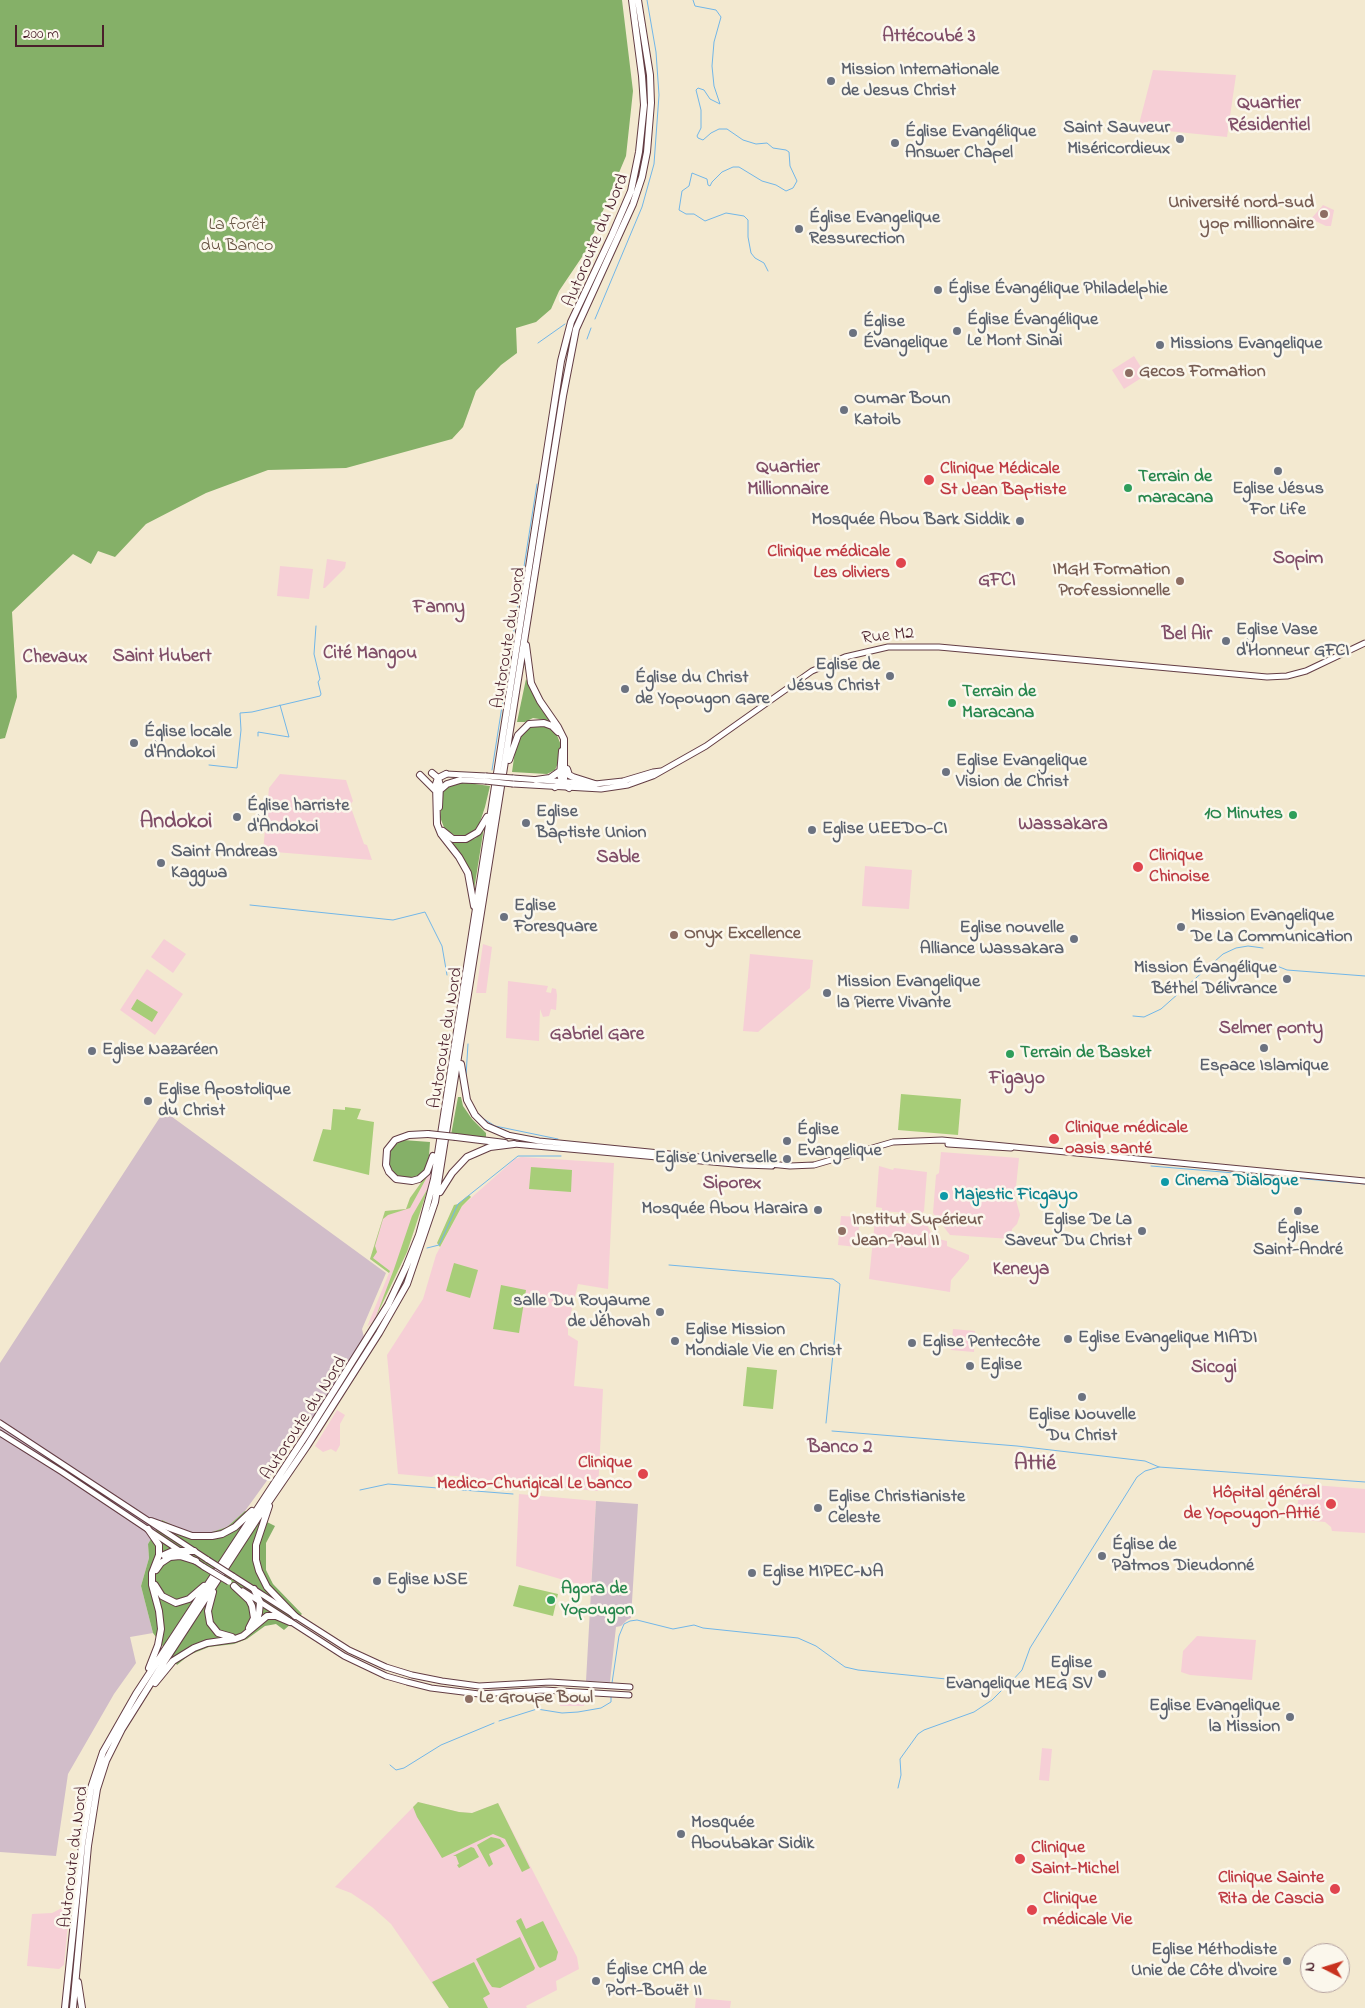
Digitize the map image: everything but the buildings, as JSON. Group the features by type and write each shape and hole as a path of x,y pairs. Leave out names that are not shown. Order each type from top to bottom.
{"highway":[{"name":"Autoroute du Nord","path":"66,2008 82,1844 91,1788 103,1752 136,1694 388,1305 419,1235 428,1202 439,1141 490,808 568,330 626,202 633,184 638,161 644,105 639,45 632,0"},
{"name":"Autoroute du Nord","path":"73,2008 88,1846 97,1789 106,1761 141,1700 379,1333 407,1284 435,1202 460,1055 563,396 576,329 633,204 642,177 647,152 651,103 650,75 638,0"},
{"path":"525,636 531,683 540,701 563,735 569,774 579,780 595,784"},
{"path":"504,770 522,730 529,724 539,722 552,726 560,737 562,746 560,771 563,783 569,788"},
{"path":"563,783 566,761"},
{"path":"536,780 550,778 560,771"},
{"path":"432,773 438,778"},
{"path":"438,778 446,774"},
{"path":"420,775 438,790"},
{"path":"438,778 440,825 445,834 461,840 471,837 482,827 490,808"},
{"path":"438,790 447,784 460,780"},
{"path":"556,787 563,783"},
{"path":"438,790 436,818 439,830 468,873 475,915"},
{"path":"460,1055 464,1090 470,1108 475,1116 486,1126 507,1135"},
{"path":"439,1141 429,1168 423,1176 407,1182 394,1177 389,1172 386,1162 387,1150 392,1143 403,1136 428,1134 514,1144"},
{"path":"435,1202 452,1173 467,1157 490,1148 514,1144"},
{"path":"151,1521 192,1536 219,1535 235,1527 243,1520 270,1488"},
{"path":"272,1497 256,1544 256,1560 267,1587 295,1616"},
{"path":"136,1694 156,1654 161,1636 161,1622 152,1585 152,1573 159,1555 159,1545 148,1529"},
{"path":"156,1563 165,1554 180,1550 194,1551"},
{"path":"196,1561 176,1556 164,1560 158,1566 154,1576 155,1586 159,1594 173,1602 184,1601 194,1595 213,1576"},
{"path":"215,1584 209,1604 208,1619 218,1633 230,1637 239,1636 248,1629 254,1618 251,1602 231,1584"},
{"path":"254,1589 260,1602 255,1625"},
{"path":"141,1700 173,1661 182,1654 207,1643 243,1636 264,1618 271,1616 290,1622"},
{"path":"77,1966 82,2008"}],"main road":[{"name":"Rue M2","path":"663,771 706,746 812,671 845,657 873,650 903,646 939,647 1256,676 1287,676 1306,671 1365,643"},
{"path":"513,781 536,780 595,784 623,781 652,772 663,771"},
{"path":"446,774 593,790 613,788 643,780 663,771"},
{"path":"460,780 486,779"},
{"path":"507,1135 546,1142 761,1167 814,1165 882,1144 902,1140 918,1140 1363,1179"},
{"path":"514,1144 659,1154"},
{"path":"0,1424 151,1521 194,1551 360,1656 412,1675 478,1686 550,1682 630,1687"},
{"path":"0,1433 290,1622 357,1662 386,1676 432,1688 479,1694 544,1690 629,1696"},
{"path":"578,1684 578,1692"}],"shaded area":[{"path":"1153,70 1236,75 1227,137 1138,128"},
{"name":"Université nord-sud yop millionnaire","path":"1323,205 1334,210 1331,226 1326,226 1311,219"},
{"name":"Gecos Formation","path":"1134,356 1146,375 1124,389 1112,370"},
{"path":"327,559 346,562 345,568 323,588"},
{"path":"280,566 313,569 309,599 277,596"},
{"path":"280,774 346,780 353,801 350,805 372,860 263,851 269,788"},
{"path":"865,866 912,870 909,909 862,906"},
{"path":"164,939 186,954 173,973 151,957"},
{"path":"483,944 492,947 486,993 476,993"},
{"path":"750,954 813,960 810,988 758,1032 743,1031"},
{"path":"147,969 183,994 155,1035 120,1010"},
{"path":"508,981 548,986 546,992 551,993 552,988 556,989 556,1010 551,1009 549,1016 543,1017 540,1009 539,1041 506,1038"},
{"path":"164,1111 386,1273 362,1329 365,1342 306,1435 302,1432 245,1511 227,1527 207,1534 185,1531 162,1520 148,1544 149,1558 141,1586 153,1633 130,1637 136,1663 114,1694 68,1774 56,1856 0,1852 0,1363"},
{"path":"941,1152 1019,1158 1015,1196 1020,1215 1017,1224 1012,1229 1011,1239 950,1235 933,1213 936,1175 939,1173"},
{"path":"521,1157 614,1163 608,1289 578,1284 568,1325 568,1335 578,1341 574,1386 603,1389 598,1491 490,1482 488,1480 455,1476 435,1475 432,1477 398,1474 387,1355 423,1299 436,1255 462,1206 515,1159"},
{"path":"433,1166 428,1188 407,1252 375,1319 367,1327 389,1273 370,1259 385,1211 406,1209 410,1198"},
{"path":"879,1166 893,1170 894,1168 927,1172 924,1211 921,1214 882,1211 882,1208 876,1207"},
{"name":"Institut Supérieur Jean-Paul II","path":"841,1216 860,1217 857,1247 838,1245"},
{"path":"875,1220 927,1225 934,1238 947,1241 947,1246 969,1255 969,1259 951,1280 950,1292 869,1279"},
{"path":"953,1329 975,1331 974,1352 951,1350"},
{"path":"337,1410 345,1415 340,1424 340,1445 336,1452 331,1449 323,1452 315,1446"},
{"name":"Hôpital général de Yopougon-Attié","path":"1300,1484 1365,1489 1365,1533 1332,1531 1331,1527 1325,1522 1296,1519"},
{"path":"519,1494 596,1501 591,1588 516,1566"},
{"path":"596,1501 638,1504 631,1618 621,1626 616,1627 610,1682 586,1681"},
{"path":"1197,1636 1256,1640 1252,1680 1190,1675 1181,1672 1183,1651"},
{"path":"561,1693 584,1694 584,1706 560,1706"},
{"path":"1042,1748 1052,1749 1049,1781 1039,1780"},
{"path":"418,1802 459,1812 472,1813 498,1803 577,1957 579,1969 556,1981 557,1990 526,2006 527,2008 449,2008 391,1924 372,1907 351,1893 335,1887"},
{"path":"70,1904 64,1965 59,1969 27,1966 32,1914 52,1913"},
{"path":"696,1998 731,2001 730,2008 695,2008"}],"green space":[{"name":"La forêt du Banco","path":"0,0 622,0 633,91 626,156 586,251 559,291 551,309 536,322 516,328 517,353 501,365 476,391 463,427 452,439 346,468 268,470 206,493 146,524 115,557 98,551 91,564 73,554 12,612 17,697 5,738 0,739"},
{"path":"526,679 552,721 533,718 525,722 517,722"},
{"path":"545,723 556,733 561,745 555,770 547,774 512,772 516,744 526,727"},
{"path":"460,782 490,786 478,828 472,833 458,837 445,830 440,817 443,790 447,785"},
{"path":"484,827 474,890 450,841 461,843 469,841 476,838"},
{"path":"137,999 158,1012 152,1022 131,1009"},
{"path":"901,1094 961,1099 958,1135 898,1130"},
{"path":"458,1097 461,1097 463,1106 472,1119 486,1133 486,1138 451,1135"},
{"path":"345,1107 361,1109 357,1119 374,1122 369,1175 313,1161 323,1129 331,1130 333,1109 345,1110"},
{"path":"403,1140 430,1142 429,1156 425,1169 419,1176 412,1179 397,1177 388,1164 391,1150"},
{"path":"433,1166 410,1208 388,1215 383,1219 375,1246 377,1252 373,1258 390,1271 389,1273 370,1259 385,1211 406,1209 410,1198"},
{"path":"531,1167 572,1170 571,1192 529,1189"},
{"path":"428,1188 407,1252 375,1319 412,1216"},
{"path":"469,1195 471,1197 462,1206 440,1247 437,1243 454,1205"},
{"path":"454,1263 478,1270 470,1298 446,1291"},
{"path":"501,1285 526,1290 519,1333 493,1329"},
{"path":"747,1367 777,1370 773,1409 743,1406"},
{"path":"245,1511 275,1526 266,1543 266,1570 273,1584 302,1614 284,1630 276,1624 265,1626 247,1639 234,1644 209,1647 189,1655 177,1665 153,1633 141,1586 149,1558 148,1544 162,1520 185,1531 206,1534 227,1527"},
{"path":"519,1585 558,1594 553,1616 513,1606"},
{"path":"418,1802 459,1812 472,1813 498,1803 530,1868 522,1872 505,1839 493,1834 442,1858 417,1817 413,1807"},
{"path":"491,1837 500,1839 505,1846 489,1854 493,1864 489,1867 477,1845"},
{"path":"471,1847 474,1848 479,1857 459,1868 456,1856 453,1856"},
{"path":"521,1918 526,1929 543,1921 558,1952 556,1960 540,1968 538,1966 516,1921"},
{"path":"520,1937 535,1968 534,1970 500,1988 492,1987 476,1959"},
{"path":"474,1962 490,1994 483,1998 488,2008 449,2008 432,1982"}],"waterway":[{"path":"595,319 642,207 654,164 659,95 656,52 647,0"},
{"path":"693,0 695,6 716,10 721,17 714,42 712,66 714,86 720,104 710,99 704,90 698,88 696,90 701,110 701,128 697,136 698,138 703,140 719,129 727,129 743,140 756,144 767,143 773,148 786,150 789,152 790,166 797,181 793,188 786,191 776,185 762,181 739,167 733,167 722,172 710,186 707,179 692,173 689,186 682,191 679,210 686,214 694,214 705,221 726,213 744,216 748,220 748,237 751,253 755,258 764,263 768,271"},
{"path":"538,343 565,324"},
{"path":"587,339 591,328"},
{"path":"492,770 537,484"},
{"path":"209,765 237,768 241,730 240,713 252,712 320,696 318,682 320,679 314,654 316,626"},
{"path":"258,736 258,732 289,737 280,705"},
{"path":"250,905 393,920 425,912 442,946 447,975"},
{"path":"1133,1016 1144,1017 1161,1009 1223,954 1236,948 1248,946 1263,948"},
{"path":"1274,962 1277,966 1287,970 1365,976"},
{"path":"466,1076 468,1044"},
{"path":"476,1111 495,1126 558,1139"},
{"path":"427,1248 439,1245 458,1204 518,1156 561,1156"},
{"path":"1151,1166 1365,1184"},
{"path":"669,1265 833,1279 840,1284 826,1423"},
{"path":"832,1431 1017,1446 1145,1461 1159,1467 1365,1482"},
{"path":"612,1683 619,1636 624,1624 637,1620 673,1629 694,1625 703,1628 798,1638 816,1646 845,1667 858,1670 991,1683 1011,1682 1022,1670 1030,1648 1137,1477 1145,1471 1159,1467"},
{"path":"360,1490 388,1484 513,1494"},
{"path":"898,1788 901,1775 900,1759 918,1734 924,1730 974,1712 992,1700 1009,1683"},
{"path":"499,1721 537,1709 562,1713 601,1708 611,1702 611,1695"},
{"path":"390,1765 396,1770 404,1768 441,1745 494,1723"}],"place":[{"name":"Mission Internationale de Jesus Christ","path":"831,81"},
{"name":"Saint Sauveur Miséricordieux","path":"1180,139"},
{"name":"Église Evangélique Answer Chapel","path":"895,143"},
{"name":"Université nord-sud yop millionnaire","path":"1324,214"},
{"name":"Église Evangelique Ressurection","path":"799,229"},
{"name":"Église Évangélique Philadelphie","path":"938,290"},
{"name":"Église Évangélique Le Mont Sinai","path":"957,331"},
{"name":"Église Évangelique","path":"853,333"},
{"name":"Missions Evangelique","path":"1160,345"},
{"name":"Gecos Formation","path":"1129,373"},
{"name":"Oumar Boun Katoib","path":"844,410"},
{"name":"Eglise Jésus For Life","path":"1278,471"},
{"name":"Clinique Médicale St Jean Baptiste","path":"929,480"},
{"name":"Terrain de maracana","path":"1128,488"},
{"name":"Mosquée Abou Bark Siddik","path":"1020,521"},
{"name":"Clinique médicale Les oliviers","path":"901,563"},
{"name":"IMGH Formation Professionnelle","path":"1180,581"},
{"name":"Eglise Vase d'Honneur GFCI","path":"1226,641"},
{"name":"Eglise de Jésus Christ","path":"890,676"},
{"name":"Église du Christ de Yopougon Gare","path":"625,689"},
{"name":"Terrain de Maracana","path":"952,703"},
{"name":"Église locale d'Andokoi","path":"134,743"},
{"name":"Eglise Evangelique Vision de Christ","path":"946,772"},
{"name":"1O Minutes","path":"1293,815"},
{"name":"Église harriste d'Andokoi","path":"237,817"},
{"name":"Eglise Baptiste Union","path":"526,823"},
{"name":"Eglise UEEDO-CI","path":"812,830"},
{"name":"Saint Andreas Kaggwa","path":"161,863"},
{"name":"Clinique Chinoise","path":"1138,867"},
{"name":"Eglise Foresquare","path":"504,917"},
{"name":"Mission Evangelique De La Communication","path":"1181,927"},
{"name":"Onyx Excellence","path":"674,935"},
{"name":"Eglise nouvelle Alliance Wassakara","path":"1074,939"},
{"name":"Mission Évangélique Béthel Délivrance","path":"1287,979"},
{"name":"Mission Evangelique la Pierre Vivante","path":"827,993"},
{"name":"Espace Islamique","path":"1264,1048"},
{"name":"Eglise Nazaréen","path":"92,1051"},
{"name":"Terrain de Basket","path":"1010,1054"},
{"name":"Eglise Apostolique du Christ","path":"148,1101"},
{"name":"Clinique médicale oasis santé","path":"1054,1139"},
{"name":"Église Evangelique","path":"787,1141"},
{"name":"Eglise Universelle","path":"787,1159"},
{"name":"Cinema Dialogue","path":"1165,1182"},
{"name":"Majestic Ficgayo","path":"944,1196"},
{"name":"Mosquée Abou Haraira","path":"818,1210"},
{"name":"Église Saint-André","path":"1298,1211"},
{"name":"Institut Supérieur Jean-Paul II","path":"842,1231"},
{"name":"Eglise De La Saveur Du Christ","path":"1142,1231"},
{"name":"salle Du Royaume de Jéhovah","path":"660,1312"},
{"name":"Eglise Evangelique MIADI","path":"1068,1339"},
{"name":"Eglise Mission Mondiale Vie en Christ","path":"675,1341"},
{"name":"Eglise Pentecôte","path":"912,1343"},
{"name":"Eglise","path":"970,1366"},
{"name":"Eglise Nouvelle Du Christ","path":"1082,1397"},
{"name":"Clinique Medico-Churigical Le banco","path":"643,1474"},
{"name":"Hôpital général de Yopougon-Attié","path":"1331,1504"},
{"name":"Eglise Christianiste Celeste","path":"818,1508"},
{"name":"Église de Patmos Dieudonné","path":"1102,1556"},
{"name":"Eglise MIPEC-NA","path":"752,1573"},
{"name":"Eglise NSE","path":"377,1581"},
{"name":"Agora de Yopougon","path":"551,1600"},
{"name":"Eglise Evangelique MEG SV","path":"1102,1674"},
{"name":"Le Groupe Bowl","path":"469,1699"},
{"name":"Eglise Evangelique la Mission","path":"1290,1717"},
{"name":"Mosquée Aboubakar Sidik","path":"681,1834"},
{"name":"Clinique Saint-Michel","path":"1020,1859"},
{"name":"Clinique Sainte Rita de Cascia","path":"1335,1889"},
{"name":"Clinique médicale Vie","path":"1032,1910"},
{"name":"Eglise Méthodiste Unie de Côte d'Ivoire","path":"1287,1961"},
{"name":"Église CMA de Port-Bouët II","path":"596,1981"}],"district":[{"name":"Attécoubé 3","path":"929,38"},
{"name":"Quartier Résidentiel","path":"1269,116"},
{"name":"Quartier Millionnaire","path":"788,480"},
{"name":"Sopim","path":"1298,560"},
{"name":"GFCI","path":"997,582"},
{"name":"Fanny","path":"439,609"},
{"name":"Bel Air","path":"1187,636"},
{"name":"Cité Mangou","path":"370,655"},
{"name":"Saint Hubert","path":"162,658"},
{"name":"Chevaux","path":"55,659"},
{"name":"Andokoi","path":"176,823"},
{"name":"Wassakara","path":"1063,826"},
{"name":"Sable","path":"618,859"},
{"name":"Selmer ponty","path":"1271,1030"},
{"name":"Gabriel Gare","path":"597,1036"},
{"name":"Figayo","path":"1017,1080"},
{"name":"Siporex","path":"732,1185"},
{"name":"Keneya","path":"1021,1271"},
{"name":"Sicogi","path":"1214,1369"},
{"name":"Banco 2","path":"840,1449"},
{"name":"Attié","path":"1035,1465"}]}
